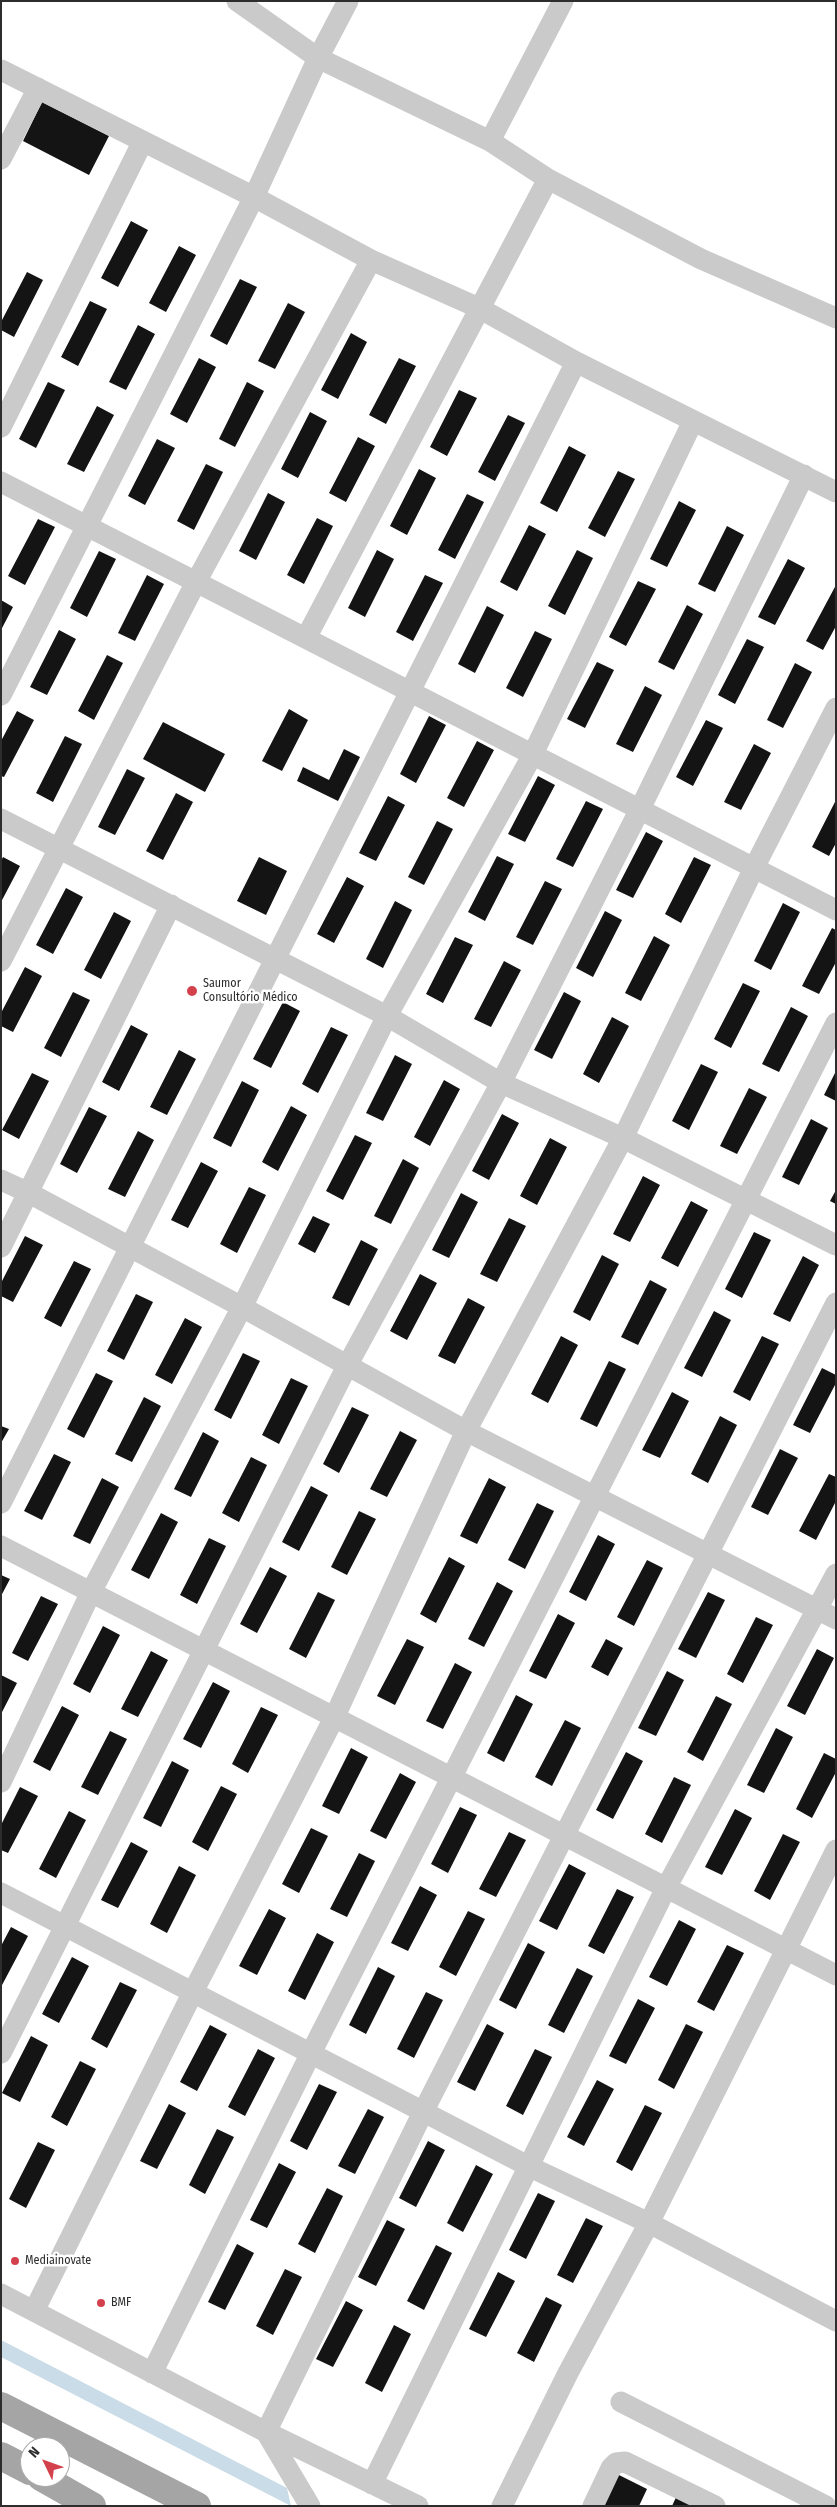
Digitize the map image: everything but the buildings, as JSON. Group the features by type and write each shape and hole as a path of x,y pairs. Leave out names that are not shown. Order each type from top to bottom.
{"main road":[{"path":"1,2406 197,2506"},
{"path":"1,2456 20,2466"},
{"path":"59,2487 92,2506"}],"street":[{"path":"236,1 318,58 490,140 548,179 701,259 836,318"},
{"path":"1,695 254,197 318,58 348,1"},
{"path":"490,140 563,1"},
{"path":"1,70 254,197 371,260 479,308 576,362 836,492"},
{"path":"1,159 38,88"},
{"path":"1,427 143,141"},
{"path":"306,638 548,179"},
{"path":"1,961 196,582 371,260"},
{"path":"1,1503 576,362"},
{"path":"1,1782 91,1592 242,1307 387,1016 532,756 693,421"},
{"path":"1,2053 346,1366 501,1083 640,809 804,475"},
{"path":"1,482 532,756 640,809 836,910"},
{"path":"34,2311 192,1994 335,1716 466,1431 623,1138 754,868 836,708"},
{"path":"1,819 387,1016 501,1083 623,1138 836,1245"},
{"path":"1,1246 171,905"},
{"path":"152,2373 310,2054 836,1024"},
{"path":"1,1180 29,1193 130,1249 242,1307 466,1431 827,1615"},
{"path":"266,2432 423,2112 566,1835 836,1302"},
{"path":"1,1546 335,1716 451,1778 566,1835 836,1976"},
{"path":"372,2484 666,1888 827,1615 836,1574"},
{"path":"502,2506 568,2373 649,2223 836,1850"},
{"path":"1,1894 530,2167 649,2223 836,2321"},
{"path":"1,2294 266,2432 418,2506"},
{"path":"621,2402 826,2506"},
{"path":"266,2432 310,2506"},
{"path":"593,2506 611,2468 616,2463 625,2462 715,2506"}],"water":[{"path":"1,2340 287,2488 291,2506 1,2357"}],"place":[{"name":"Saumor Consultório Médico","path":"192,991"},
{"name":"Mediainovate","path":"15,2261"},
{"name":"BMF","path":"101,2303"}]}
